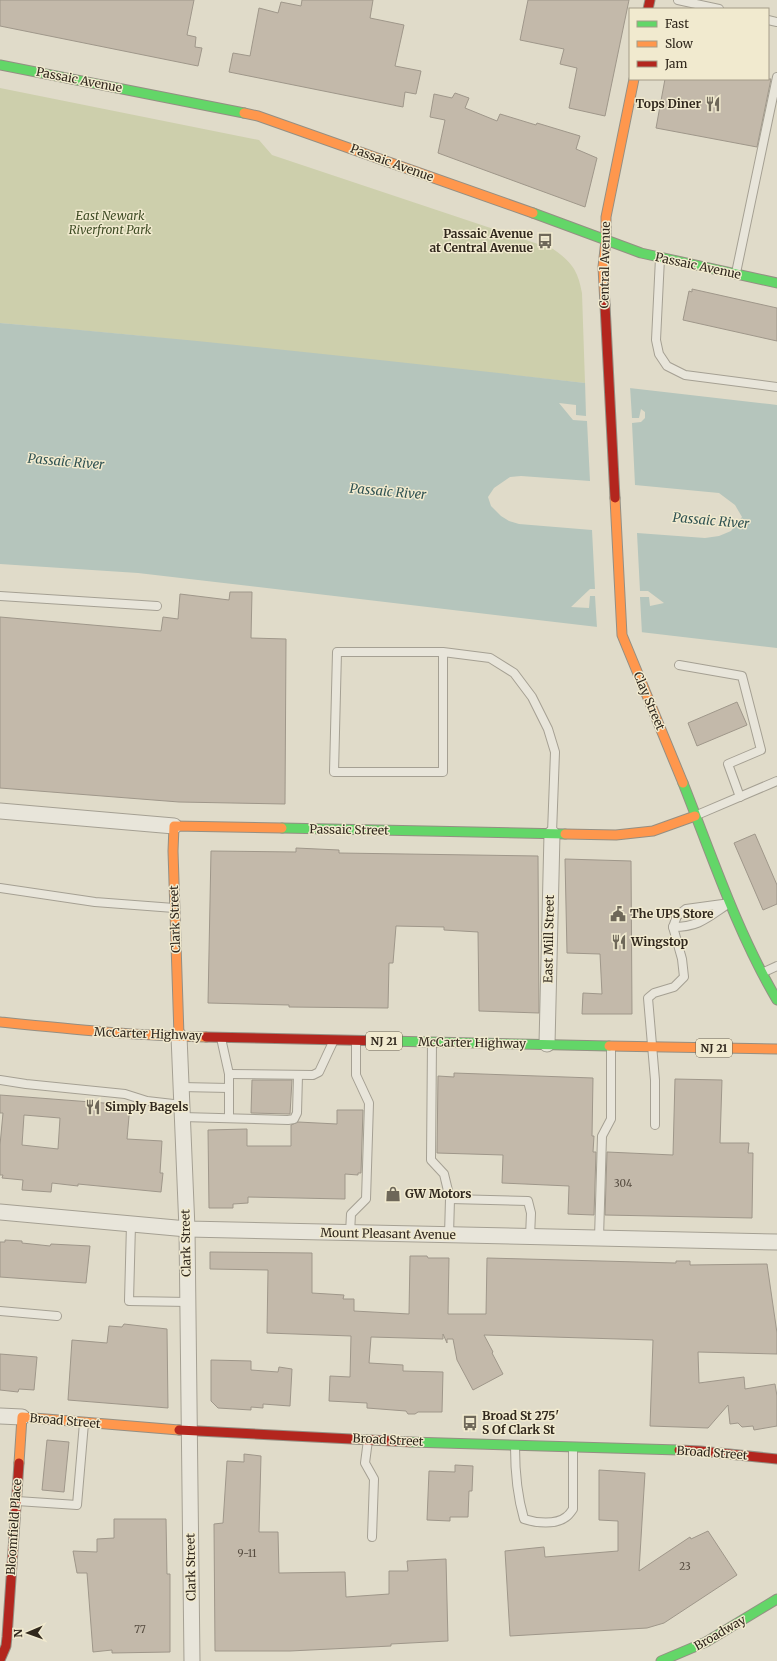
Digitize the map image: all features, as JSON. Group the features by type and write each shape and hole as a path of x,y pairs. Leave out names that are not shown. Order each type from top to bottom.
{"main road":[{"name":"Passaic Avenue","path":"0,65 258,116 579,229 641,253 777,283"},
{"name":"Central Avenue","path":"608,382 603,267 606,240 606,217 634,80"},
{"name":"Clay Street","path":"608,382 622,635 675,762 730,903 761,973 777,1000"},
{"name":"Passaic Street","path":"174,826 616,835 641,833 665,828 696,816"},
{"name":"Clark Street","path":"174,826 179,1036"},
{"name":"McCarter Highway","path":"0,1022 94,1032 179,1036 777,1049"},
{"name":"Broad Street","path":"22,1417 190,1431 516,1445 700,1451 777,1459"},
{"name":"Bloomfield Place","path":"0,1660 6,1646 7,1637 22,1417"},
{"name":"Broadway","path":"661,1661 679,1658 728,1630 777,1599"}],"street":[{"name":"Passaic Street","path":"0,811 174,826"},
{"name":"East Mill Street","path":"547,1044 552,834"},
{"name":"Clark Street","path":"179,1036 187,1229 192,1661"},
{"name":"Mount Pleasant Avenue","path":"0,1212 187,1229 777,1242"},
{"name":"Broad Street","path":"0,1416 22,1417"}],"lane":[{"path":"678,0 714,8"},
{"path":"736,274 777,77"},
{"path":"660,258 656,340 659,354 667,366 685,375 777,387"},
{"path":"0,596 157,606"},
{"path":"443,652 443,772 334,772 337,652 443,652 490,658 514,673 532,696 548,729 555,752 552,834"},
{"path":"679,665 742,676 761,750 728,764 740,797"},
{"path":"696,816 777,781"},
{"path":"0,888 95,902 175,908"},
{"path":"673,927 688,927 702,922 730,903"},
{"path":"655,1125 655,1080 648,998 654,993 674,987 684,976 682,959 673,927 676,916 686,909 730,903"},
{"path":"761,973 777,966"},
{"path":"221,1037 229,1074 229,1118"},
{"path":"229,1074 312,1075 319,1072 334,1039"},
{"path":"350,1233 351,1214 366,1199 369,1104 356,1075 356,1040"},
{"path":"432,1042 431,1160 444,1174 450,1199 449,1235"},
{"path":"599,1238 602,1136 611,1118 611,1046"},
{"path":"0,1080 125,1094 182,1111 229,1118 288,1120 294,1119 297,1113 298,1075"},
{"path":"181,1087 229,1088"},
{"path":"450,1199 528,1201 531,1213 530,1237"},
{"path":"131,1224 129,1301 188,1302"},
{"path":"0,1311 57,1316"},
{"path":"16,1500 77,1505 84,1422"},
{"path":"368,1439 365,1463 374,1479 372,1537"},
{"path":"516,1445 515,1467 518,1498 524,1519 533,1522 551,1522 566,1518 573,1510 573,1447"}],"green space":[{"name":"East Newark Riverfront Park","path":"0,88 259,140 272,155 553,249 565,258 573,268 582,293 585,383 132,335 0,323"}],"water":[{"name":"Passaic River","path":"0,323 292,351 777,405 777,648 138,573 0,564"}],"pier":[{"path":"585,381 630,386 632,418 639,418 641,409 645,412 645,418 641,422 632,423 635,485 719,493 735,505 742,517 731,531 719,536 705,538 637,533 640,591 648,591 664,603 650,606 649,597 640,597 642,634 597,628 595,596 590,596 589,608 571,607 590,589 595,589 592,530 519,524 509,521 501,516 491,506 488,497 494,488 510,477 521,476 590,481 587,421 573,420 559,403 576,405 576,415 586,416"}],"building":[{"path":"0,0 194,0 187,35 196,37 195,47 202,48 198,66 0,26"},
{"path":"302,0 373,0 370,18 404,25 395,66 421,71 416,94 405,92 403,107 229,72 233,53 250,56 259,8 278,13 281,2 301,6"},
{"path":"528,0 629,0 605,116 569,108 577,68 560,64 564,49 520,40"},
{"name":"Tops Diner","path":"771,79 757,147 656,128 665,80"},
{"path":"455,93 469,98 465,108 497,121 500,114 580,136 576,149 597,158 585,207 438,153 445,120 430,117 434,94 452,98"},
{"path":"692,289 777,308 777,341 683,320 689,291 692,292"},
{"path":"230,592 252,592 251,638 286,639 285,804 179,802 0,788 0,617 161,631 163,617 178,619 180,594 229,600"},
{"path":"737,702 747,725 697,746 688,723"},
{"path":"755,834 777,885 777,904 763,910 734,843"},
{"path":"296,848 339,850 339,853 538,856 539,1013 479,1011 478,932 444,930 444,927 396,926 393,963 389,963 388,1008 289,1007 289,1005 208,1003 211,851 296,852"},
{"path":"565,859 631,861 632,1014 582,1014 583,993 602,994 600,954 567,953"},
{"path":"454,1073 593,1078 592,1136 594,1136 593,1152 596,1152 594,1215 568,1214 569,1186 502,1183 503,1155 437,1153 438,1076 454,1077"},
{"path":"675,1079 722,1080 720,1143 749,1143 748,1153 753,1153 752,1218 605,1215 607,1152 673,1155"},
{"path":"252,1080 292,1080 290,1114 251,1113"},
{"path":"0,1095 130,1105 127,1139 162,1141 160,1173 163,1173 161,1192 52,1183 51,1192 22,1190 23,1180 2,1178 3,1175 0,1175 0,1145 3,1113 0,1113","holes":["24,1115 60,1118 58,1149 22,1145"]},
{"path":"337,1110 363,1110 361,1173 358,1173 358,1175 345,1174 345,1199 248,1197 248,1203 233,1204 233,1208 209,1208 208,1130 247,1129 247,1146 291,1146 291,1125 298,1122 337,1124"},
{"path":"5,1240 22,1241 22,1243 50,1246 51,1244 90,1246 86,1283 0,1277 0,1242 5,1242"},
{"path":"210,1252 312,1253 312,1293 344,1295 343,1299 354,1299 354,1311 409,1314 410,1256 449,1258 448,1314 486,1314 487,1258 676,1263 676,1261 690,1261 690,1265 767,1264 777,1333 777,1354 698,1352 699,1383 744,1377 745,1389 775,1384 777,1396 777,1426 754,1430 753,1426 742,1427 738,1423 730,1424 728,1405 708,1428 650,1426 653,1340 484,1335 503,1374 473,1390 457,1360 453,1339 447,1339 447,1343 443,1334 443,1339 371,1337 369,1363 403,1365 403,1371 443,1372 442,1412 418,1412 415,1414 408,1414 406,1411 367,1408 367,1403 329,1401 330,1376 350,1377 351,1336 267,1333 268,1270 210,1269"},
{"path":"124,1324 167,1329 168,1408 68,1400 72,1340 107,1343 109,1326 122,1327"},
{"path":"0,1354 37,1357 34,1390 19,1389 18,1392 0,1390"},
{"path":"211,1360 251,1361 251,1370 278,1372 279,1367 292,1369 290,1406 263,1404 263,1408 251,1407 251,1410 218,1408 211,1401"},
{"path":"47,1440 69,1442 64,1492 42,1490"},
{"path":"244,1454 261,1456 259,1532 278,1532 279,1573 345,1572 346,1597 389,1594 389,1571 408,1571 407,1561 446,1559 448,1641 391,1644 391,1646 290,1651 215,1651 214,1524 223,1523 227,1461 244,1462"},
{"path":"455,1465 473,1466 472,1491 469,1491 468,1517 450,1517 450,1521 427,1520 429,1471 455,1472"},
{"path":"599,1470 645,1473 639,1571 690,1537 691,1539 708,1531 737,1575 664,1623 647,1628 510,1636 505,1551 544,1547 545,1557 618,1551 618,1521 599,1520"},
{"path":"114,1519 166,1519 167,1574 170,1574 170,1652 112,1653 112,1650 93,1652 87,1573 77,1573 73,1551 97,1552 97,1539 114,1538"}],"traffic: fast":[{"path":"0,65 244,113"},
{"path":"533,213 641,253 777,283"},
{"path":"683,783 737,921 777,1000"},
{"path":"282,828 565,834"},
{"path":"386,1041 609,1046"},
{"path":"410,1442 679,1450"},
{"path":"661,1661 706,1642 777,1599"}],"traffic: slow":[{"path":"605,305 603,267 606,240 606,217 634,80"},
{"path":"244,113 258,116 533,213"},
{"path":"615,498 622,635 683,783"},
{"path":"565,834 616,835 653,831 695,816"},
{"path":"179,1036 173,851 174,826 282,828"},
{"path":"0,1022 129,1034 206,1037"},
{"path":"609,1046 777,1049"},
{"path":"19,1463 22,1417 179,1430"}],"traffic: jam":[{"path":"648,8 650,0"},
{"path":"605,305 615,498"},
{"path":"206,1037 386,1041"},
{"path":"179,1430 410,1442"},
{"path":"679,1450 777,1459"},
{"path":"0,1660 6,1646 7,1637 19,1463"}],"place":[{"name":"Tops Diner","path":"713,104"},
{"name":"Passaic Avenue at Central Avenue","path":"545,241"},
{"name":"The UPS Store","path":"618,914"},
{"name":"Wingstop","path":"619,942"},
{"name":"Simply Bagels","path":"93,1107"},
{"name":"GW Motors","path":"393,1194"},
{"name":"Broad St 275' S Of Clark St","path":"470,1423"}]}
